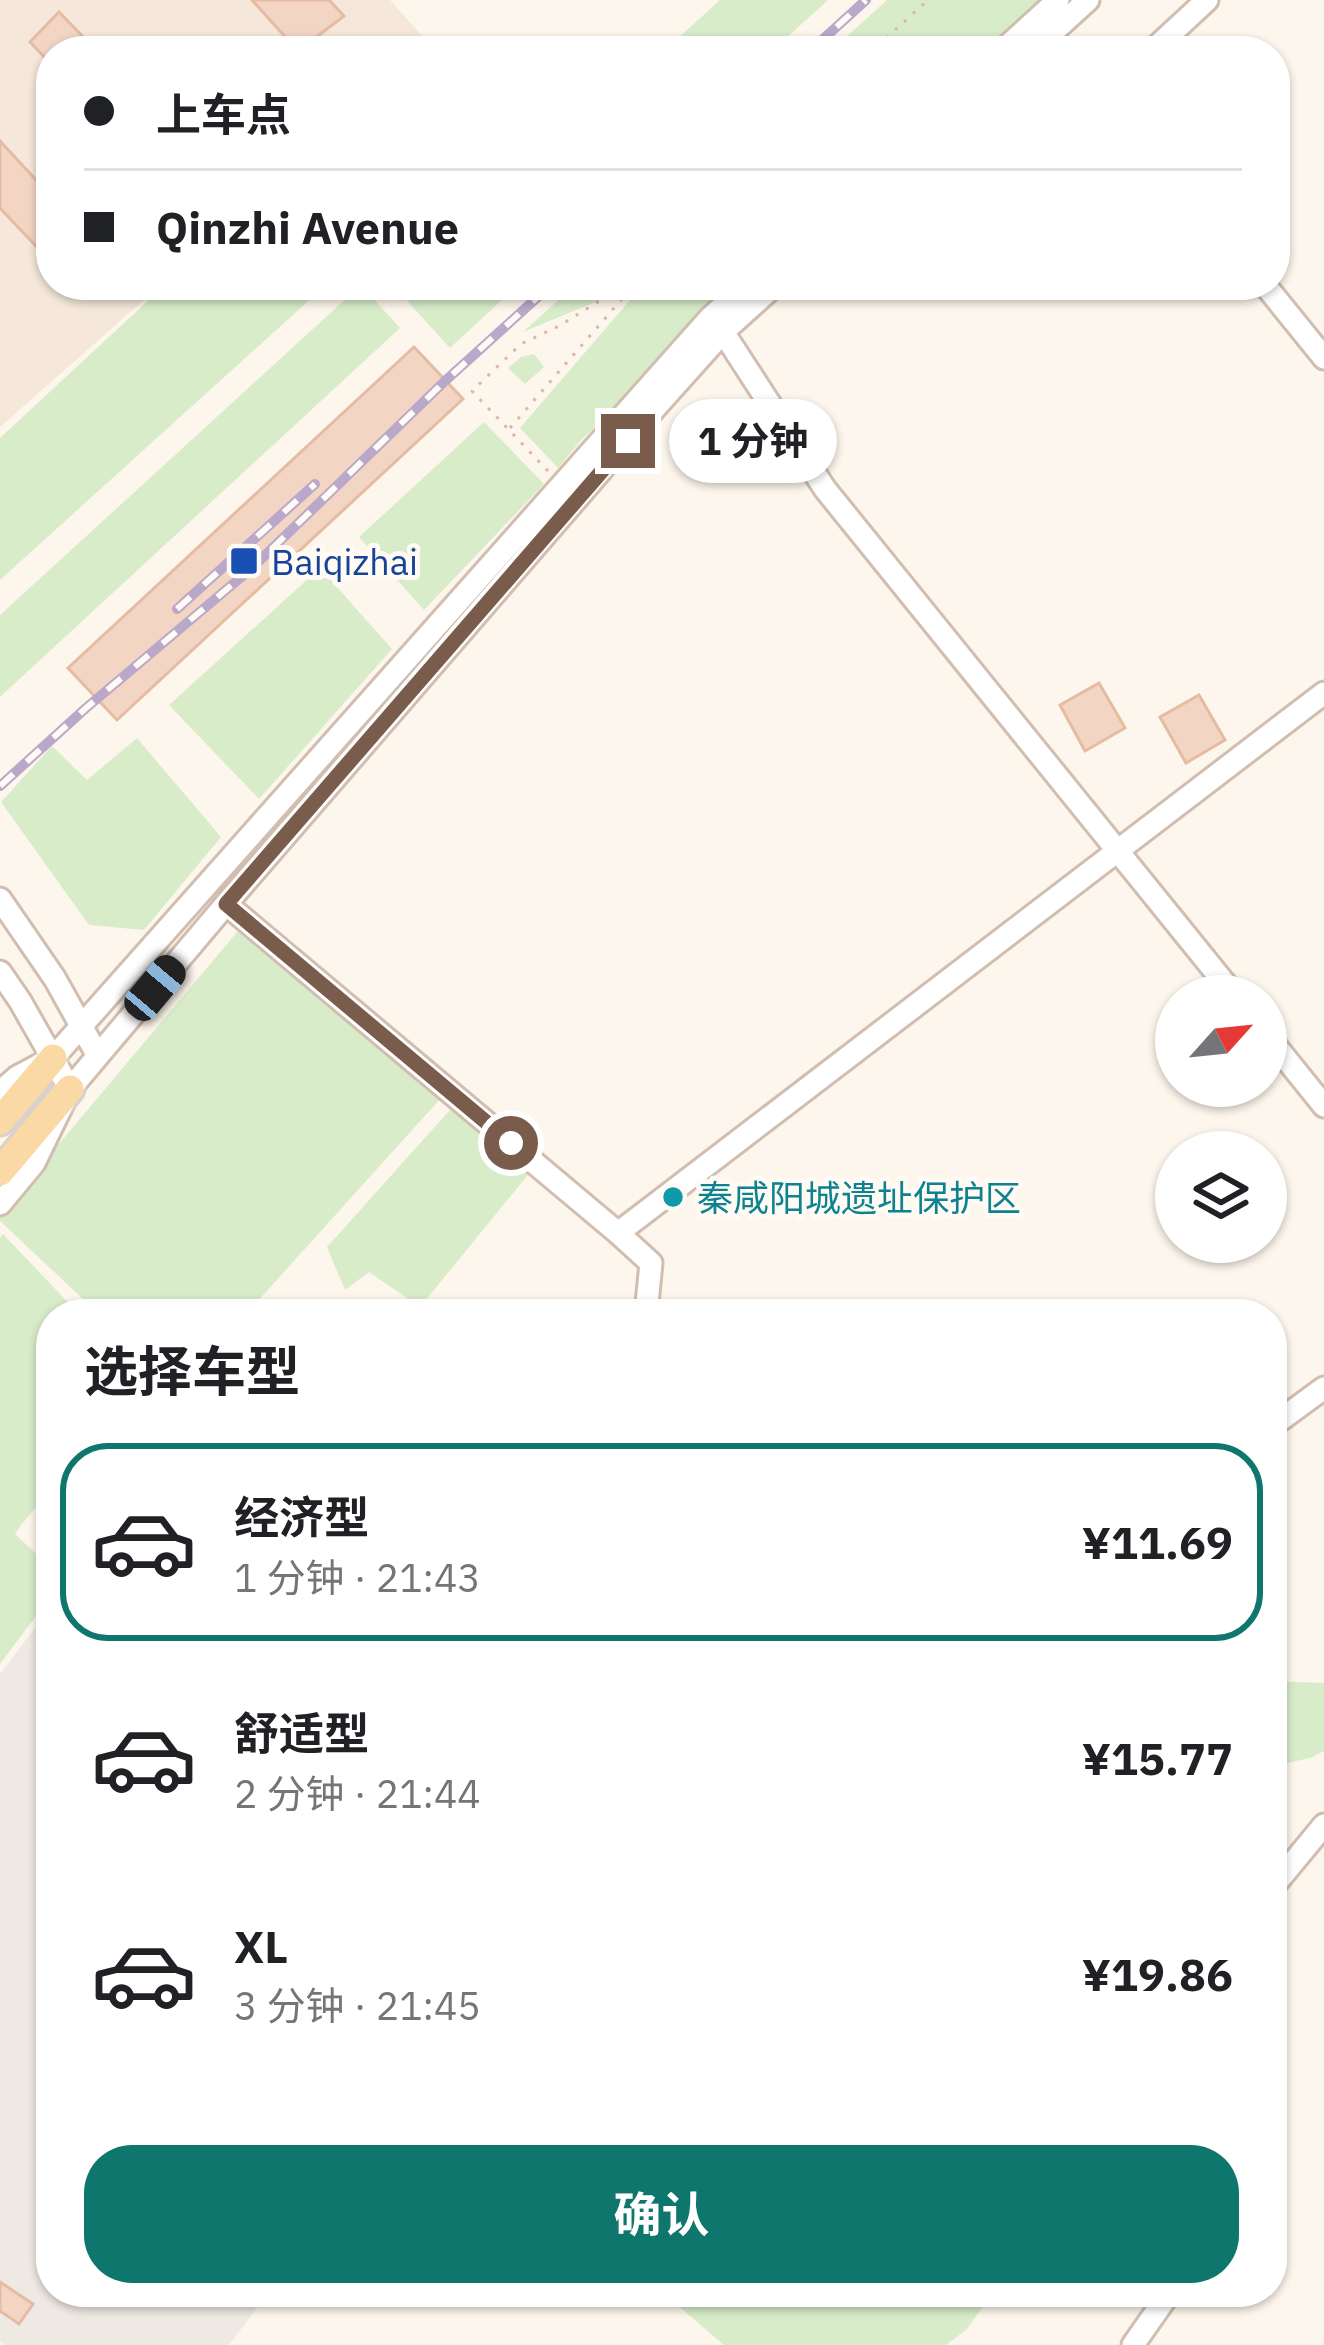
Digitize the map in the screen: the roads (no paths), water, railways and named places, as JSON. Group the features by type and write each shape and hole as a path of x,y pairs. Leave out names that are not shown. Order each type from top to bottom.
{"main road":[{"path":"0,1121 52,1058"},
{"path":"0,1172 70,1089"}],"street":[{"path":"1018,36 1058,0"},
{"path":"1048,36 1088,0"},
{"path":"1168,36 1207,0"},
{"path":"0,1092 52,1058 730,300"},
{"path":"0,1204 34,1163 70,1089 723,332 758,300"},
{"path":"1277,300 1324,358"},
{"path":"723,332 825,489 1218,975"},
{"path":"618,1233 1324,693"},
{"path":"0,898 55,979 98,1056"},
{"path":"226,904 651,1263 647,1299"},
{"path":"0,972 70,1089"},
{"path":"1287,1060 1324,1106"},
{"path":"1287,1415 1324,1388"},
{"path":"1287,1870 1324,1825"},
{"path":"1132,2345 1159,2307"}],"railway":[{"path":"826,36 866,0"},
{"path":"0,786 253,567 534,300"},
{"path":"177,609 315,484"}],"place":[{"name":"Baiqizhai","path":"244,561"},
{"name":"秦咸阳城遗址保护区","path":"673,1197"}]}
